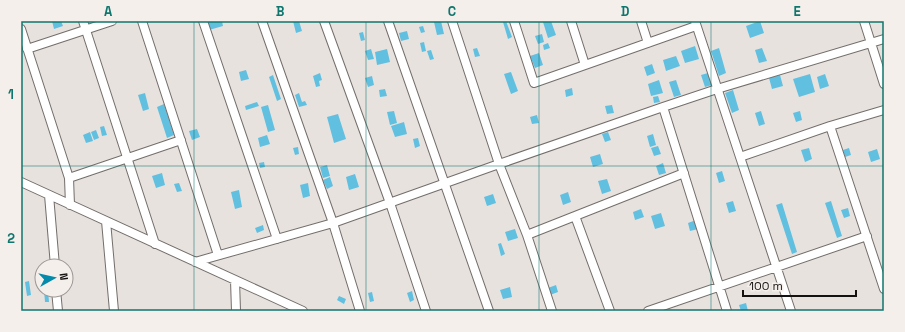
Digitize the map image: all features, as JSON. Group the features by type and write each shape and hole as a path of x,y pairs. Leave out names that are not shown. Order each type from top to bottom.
{"street":[{"path":"83,21 155,244"},
{"path":"28,49 112,21"},
{"path":"142,21 218,255"},
{"path":"203,21 277,239"},
{"path":"262,21 333,224 360,311"},
{"path":"324,21 390,203 426,311"},
{"path":"388,21 489,311"},
{"path":"452,21 499,164 527,235 552,311"},
{"path":"514,21 534,83 648,43 695,23 791,311"},
{"path":"571,21 585,65"},
{"path":"641,21 648,43"},
{"path":"864,21 884,84"},
{"path":"21,29 69,178 70,205"},
{"path":"195,262 333,224 663,107 717,89 884,39"},
{"path":"663,107 727,311"},
{"path":"740,157 830,126 884,110"},
{"path":"830,126 884,289"},
{"path":"69,178 181,140"},
{"path":"527,235 684,173"},
{"path":"21,182 303,311"},
{"path":"49,195 54,258"},
{"path":"575,216 610,311"},
{"path":"106,221 114,311"},
{"path":"648,311 867,236"},
{"path":"235,280 236,311"},
{"path":"57,298 58,311"}],"building":[{"path":"52,21 61,21 63,26 54,29"},
{"path":"206,21 222,21 223,26 209,30"},
{"path":"293,21 299,21 302,31 296,33"},
{"path":"441,21 444,34 437,35 434,22"},
{"path":"506,21 512,37 508,39 503,22"},
{"path":"551,21 556,35 548,38 543,22"},
{"path":"760,21 764,33 750,38 746,26"},
{"path":"423,26 425,32 421,33 419,27"},
{"path":"407,31 409,39 401,41 399,33"},
{"path":"363,32 365,40 361,41 359,33"},
{"path":"542,34 544,42 538,44 535,36"},
{"path":"424,42 426,51 422,52 420,43"},
{"path":"548,43 550,48 544,50 543,45"},
{"path":"695,46 699,59 685,63 681,51"},
{"path":"477,48 480,56 475,57 473,49"},
{"path":"719,48 726,73 719,76 711,51"},
{"path":"762,48 767,61 759,63 755,50"},
{"path":"371,49 374,59 368,60 365,51"},
{"path":"387,49 390,62 377,65 375,52"},
{"path":"431,50 434,59 430,60 427,51"},
{"path":"539,53 543,65 535,68 530,56"},
{"path":"676,56 680,66 666,71 663,60"},
{"path":"652,64 655,73 647,76 644,67"},
{"path":"246,70 249,79 241,81 239,72"},
{"path":"511,72 518,91 511,94 504,74"},
{"path":"320,73 322,80 319,81 320,86 316,87 313,76"},
{"path":"708,73 712,85 705,87 701,75"},
{"path":"810,74 815,92 799,97 793,79"},
{"path":"825,74 829,86 820,89 817,77"},
{"path":"273,75 281,99 277,101 269,77"},
{"path":"780,75 783,86 772,89 769,78"},
{"path":"372,76 374,85 368,87 365,78"},
{"path":"659,80 663,93 651,96 648,84"},
{"path":"676,80 681,95 674,97 669,82"},
{"path":"572,88 573,95 566,97 565,90"},
{"path":"385,89 387,96 380,97 379,90"},
{"path":"733,90 739,110 732,113 725,93"},
{"path":"145,93 149,109 143,111 138,95"},
{"path":"299,93 302,102 305,101 307,105 299,107 295,95"},
{"path":"658,96 660,102 654,103 653,97"},
{"path":"257,102 259,106 246,110 245,106"},
{"path":"164,104 174,135 167,138 157,107"},
{"path":"268,105 275,130 268,132 261,107"},
{"path":"612,105 614,113 607,114 605,106"},
{"path":"394,111 397,123 390,125 387,112"},
{"path":"761,111 765,124 759,126 755,113"},
{"path":"800,111 802,120 796,122 793,113"},
{"path":"338,114 346,139 334,143 327,117"},
{"path":"537,115 539,123 532,124 530,117"},
{"path":"404,122 407,134 395,137 391,126"},
{"path":"104,126 107,135 102,136 100,127"},
{"path":"197,129 200,137 192,140 189,131"},
{"path":"96,130 99,138 94,140 91,132"},
{"path":"90,132 93,141 86,143 83,135"},
{"path":"608,132 611,140 605,142 602,134"},
{"path":"653,134 656,145 650,147 647,136"},
{"path":"267,135 270,144 260,147 258,138"},
{"path":"418,138 420,146 415,148 413,139"},
{"path":"658,146 661,154 654,156 651,148"},
{"path":"298,147 299,154 295,155 293,148"},
{"path":"809,148 812,159 805,162 801,150"},
{"path":"849,148 851,155 845,157 843,150"},
{"path":"877,149 880,159 871,162 868,152"},
{"path":"600,154 603,164 593,167 590,157"},
{"path":"264,162 265,167 260,168 259,163"},
{"path":"663,163 666,173 659,175 656,166"},
{"path":"327,165 330,176 323,178 320,167"},
{"path":"722,171 725,181 719,183 716,173"},
{"path":"162,173 165,185 156,188 152,176"},
{"path":"355,174 359,187 349,190 346,177"},
{"path":"330,177 333,186 327,189 323,180"},
{"path":"607,179 611,191 602,194 598,181"},
{"path":"179,183 182,191 177,192 174,184"},
{"path":"308,183 310,196 303,198 300,185"},
{"path":"239,190 242,207 235,209 231,192"},
{"path":"568,192 571,202 563,205 560,195"},
{"path":"493,194 496,203 487,206 484,197"},
{"path":"733,201 736,211 729,213 726,203"},
{"path":"831,201 842,236 837,238 825,203"},
{"path":"782,203 797,252 792,254 776,205"},
{"path":"848,208 850,216 844,218 841,210"},
{"path":"641,209 644,217 635,220 633,212"},
{"path":"661,213 665,226 655,229 651,216"},
{"path":"696,220 698,229 690,231 688,223"},
{"path":"263,225 264,230 257,233 255,228"},
{"path":"515,229 518,238 508,241 505,232"},
{"path":"501,243 505,254 501,256 498,244"},
{"path":"29,281 31,295 27,296 25,282"},
{"path":"556,285 558,292 550,295 548,288"},
{"path":"510,287 512,297 503,299 500,290"},
{"path":"412,291 414,300 410,302 407,293"},
{"path":"372,292 374,301 370,302 368,293"},
{"path":"339,296 346,299 344,304 337,300"},
{"path":"45,298 49,298 49,302 45,302"},
{"path":"746,303 748,311 741,311 739,305"}]}
